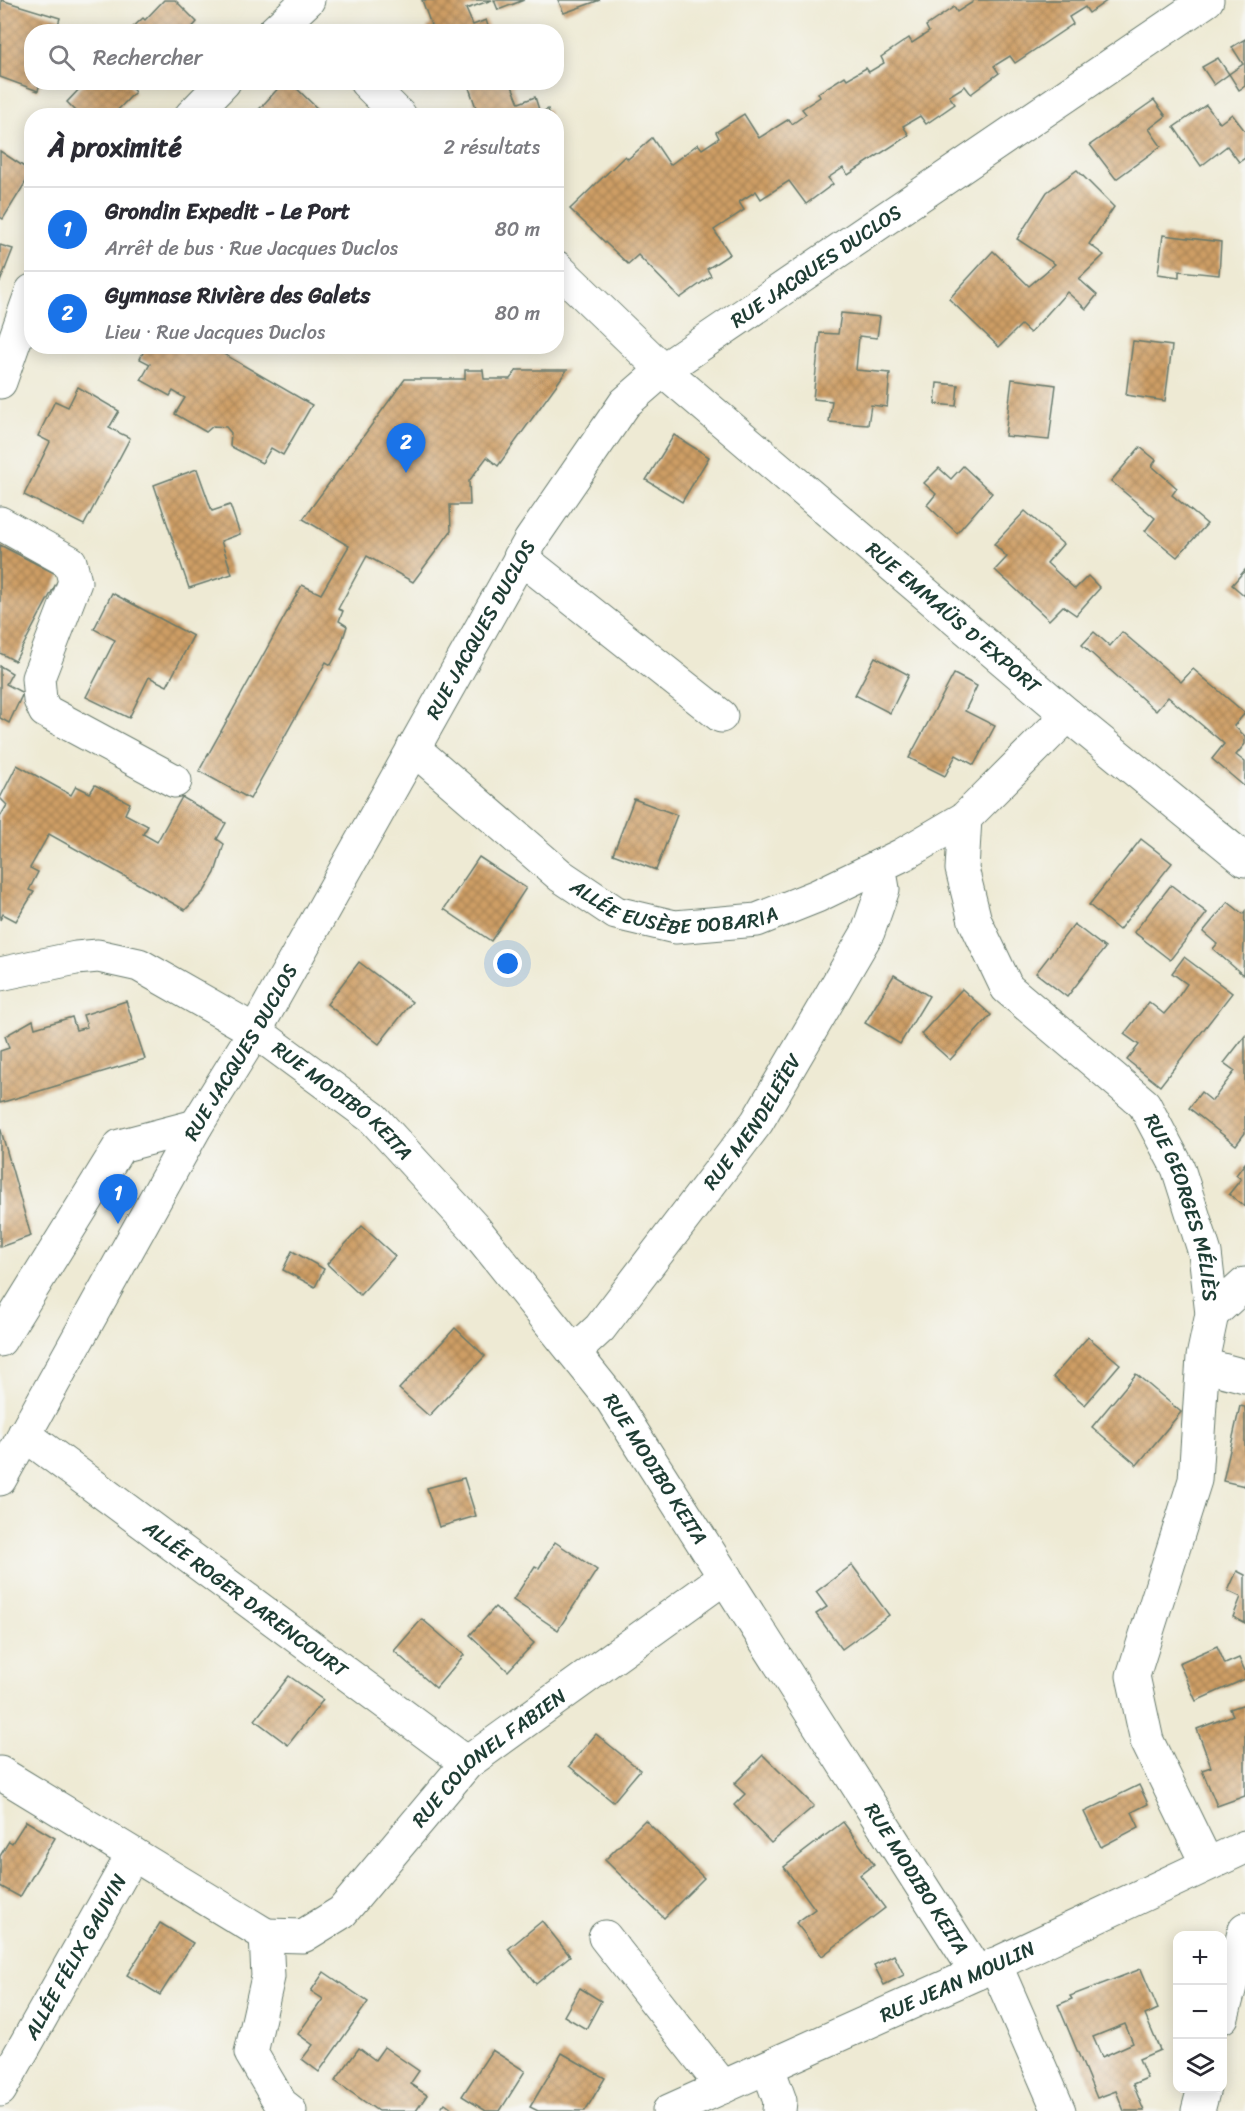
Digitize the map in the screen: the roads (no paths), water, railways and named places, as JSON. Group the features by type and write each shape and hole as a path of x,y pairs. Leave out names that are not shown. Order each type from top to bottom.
{"street":[{"name":"RUE JACQUES DUCLOS","path":"0,1479 196,1126 255,1031 520,557 625,403 663,370 1207,0"},
{"path":"199,108 216,90"},
{"path":"374,90 392,108"},
{"name":"RUE EMMAÜS D'EXPORT","path":"564,275 663,370 1068,715 1245,860"},
{"path":"0,382 24,314"},
{"path":"0,523 70,562 74,568 75,582 38,678 37,689 45,711 175,781"},
{"path":"520,557 721,716"},
{"path":"964,818 1068,715"},
{"name":"ALLÉE EUSÈBE DOBARIA","path":"414,748 561,876 616,913 675,927 757,920 879,866 964,818"},
{"name":"RUE GEORGES MÉLIÈS","path":"964,818 962,869 975,921 1007,988 1144,1104 1178,1168 1205,1253 1212,1314 1203,1365 1194,1480 1133,1676 1147,1741 1207,1864"},
{"name":"RUE MENDELEÏEV","path":"574,1352 600,1328 757,1122 868,932 884,889 879,866"},
{"name":"RUE MODIBO KEITA","path":"0,974 76,958 108,958 139,966 255,1031 374,1118 474,1228 612,1400 725,1577 986,1969 1059,2111"},
{"path":"0,1340 120,1146 196,1126"},
{"path":"1212,1314 1245,1284"},
{"path":"1203,1365 1245,1376"},
{"name":"ALLÉE ROGER DARENCOURT","path":"24,1434 467,1763"},
{"name":"RUE COLONEL FABIEN","path":"266,1935 303,1936 342,1912 467,1763 725,1577"},
{"path":"0,1773 266,1935 268,1977 251,2053 281,2104 290,2111"},
{"name":"RUE JEAN MOULIN","path":"669,2111 986,1969 1207,1864 1244,1851"},
{"name":"ALLÉE FÉLIX GAUVIN","path":"0,2090 133,1854"},
{"path":"1227,1998 1245,1929"},
{"path":"605,1937 723,2087"},
{"path":"768,2068 780,2101 779,2111"},
{"path":"1198,2111 1203,2093"}],"place":[{"name":"Gymnase Rivière des Galets","path":"406,473"},
{"name":"Grondin Expedit - Le Port","path":"118,1224"}]}
